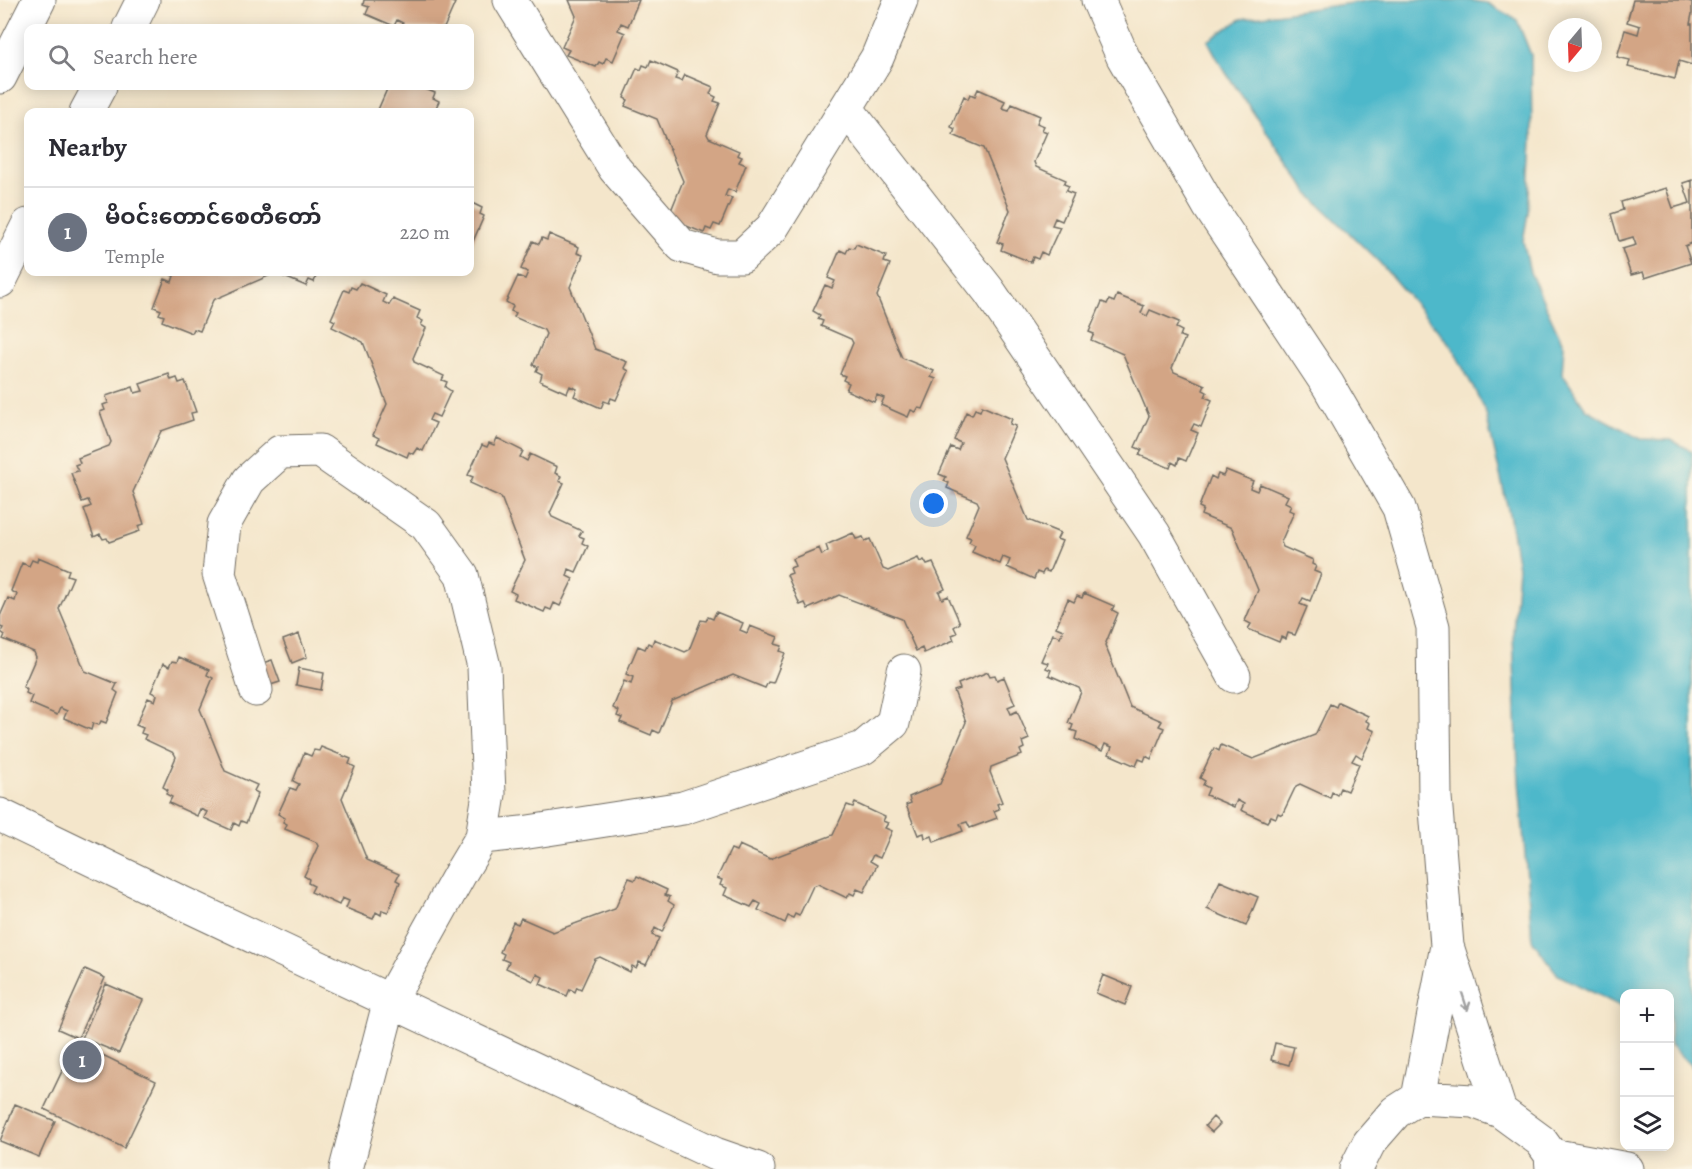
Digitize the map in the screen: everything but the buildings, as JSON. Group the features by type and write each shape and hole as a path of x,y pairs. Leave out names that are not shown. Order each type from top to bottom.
{"street":[{"path":"27,24 39,0"},
{"path":"131,24 143,0"},
{"path":"510,0 615,169 682,246 717,256 742,256 772,228 877,58 901,0"},
{"path":"1098,0 1123,57 1209,206 1328,385 1399,508 1432,627 1435,797 1447,946 1500,1111"},
{"path":"0,77 24,30"},
{"path":"88,108 98,90"},
{"path":"846,108 989,291 1155,534 1234,676"},
{"path":"0,281 24,233"},
{"path":"256,690 219,574 224,524 249,480 280,452 320,451 426,525 462,575 484,667 489,794 482,837 390,1000 346,1169"},
{"path":"482,837 683,808 863,748 893,723 904,671"},
{"path":"0,815 715,1154 758,1169"},
{"path":"1418,1098 1447,946"},
{"path":"1356,1169 1368,1143 1396,1112 1418,1098 1473,1101 1500,1111 1541,1141 1551,1162 1627,1169"}],"water":[{"path":"1372,0 1467,0 1487,3 1517,20 1531,55 1532,140 1528,213 1523,241 1530,272 1564,346 1562,373 1586,409 1641,439 1671,440 1692,451 1692,1067 1674,1049 1674,989 1620,989 1620,1006 1558,975 1532,940 1518,768 1513,633 1518,568 1510,518 1485,410 1452,347 1380,263 1310,195 1222,67 1208,41 1241,19"}],"place":[{"name":"မိဝင်းတောင်စေတီတော်","path":"82,1060"}]}
